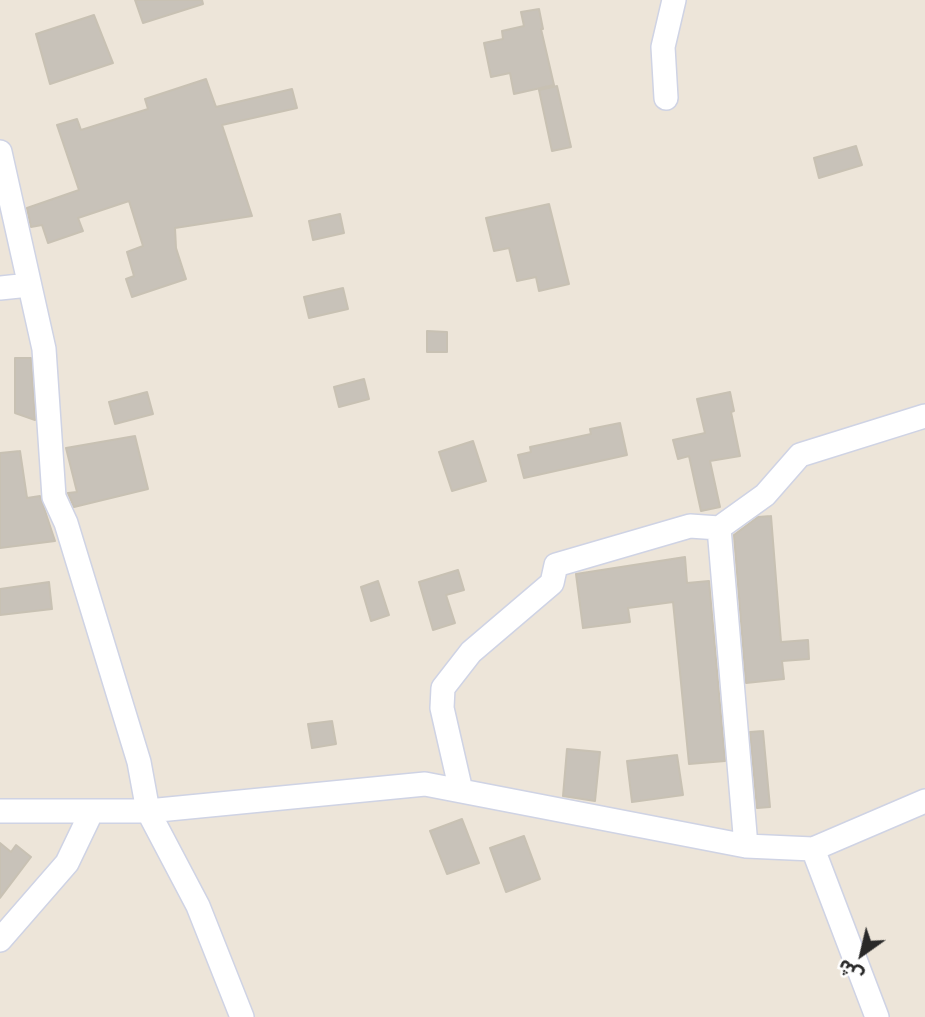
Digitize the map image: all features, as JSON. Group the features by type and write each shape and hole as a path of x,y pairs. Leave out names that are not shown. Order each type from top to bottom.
{"street":[{"path":"666,98 663,47 674,0"},
{"path":"0,152 44,349 54,497 66,523 139,762 148,811 198,906 242,1017"},
{"path":"0,288 29,285"},
{"path":"461,791 442,708 443,688 471,653 552,583 556,565 690,526 719,528 765,495 800,455 925,416"},
{"path":"719,528 746,846"},
{"path":"0,811 148,811 425,784 746,846 813,849 925,801"},
{"path":"0,940 67,863 91,813"},
{"path":"813,849 877,1017"}],"building":[{"path":"135,0 202,0 203,4 143,23"},
{"path":"539,9 554,85 514,94 510,73 491,77 484,43 503,39 502,31 524,26 521,12"},
{"path":"94,15 113,63 50,84 36,34"},
{"path":"206,79 216,107 292,89 297,108 222,125 252,216 175,228 176,248 186,279 132,297 126,279 134,276 127,252 143,246 129,201 78,218 83,231 48,243 42,225 31,227 27,208 79,190 57,125 77,119 81,130 148,109 145,99"},
{"path":"557,86 571,147 552,151 539,90"},
{"path":"856,146 862,165 819,178 814,158"},
{"path":"549,204 569,284 539,291 536,277 517,281 509,248 494,251 486,218"},
{"path":"340,214 344,233 313,240 309,221"},
{"path":"343,288 348,309 309,318 304,297"},
{"path":"427,331 447,332 447,352 427,352"},
{"path":"15,358 31,358 35,420 15,413"},
{"path":"364,379 369,399 339,407 334,387"},
{"path":"147,392 153,414 115,424 109,402"},
{"path":"730,392 740,456 710,461 720,507 701,511 689,456 678,459 673,440 705,433 697,399"},
{"path":"620,423 627,455 524,478 518,455 531,452 530,447 591,434 590,429"},
{"path":"135,436 148,489 74,507 68,493 77,492 66,448"},
{"path":"473,441 486,481 452,491 439,452"},
{"path":"20,451 27,498 40,496 55,541 0,548 0,453"},
{"path":"771,516 781,642 808,640 809,659 782,661 784,679 746,683 734,535 758,517"},
{"path":"685,557 687,583 709,581 725,761 689,764 673,602 628,608 630,622 583,628 576,574"},
{"path":"458,570 464,590 446,595 455,623 433,630 419,582"},
{"path":"378,581 389,615 371,621 361,587"},
{"path":"49,582 52,609 0,615 0,589"},
{"path":"332,721 336,744 312,748 308,724"},
{"path":"763,731 770,807 757,808 750,732"},
{"path":"567,749 600,752 595,801 563,796"},
{"path":"677,755 683,795 632,802 627,761"},
{"path":"462,819 479,863 447,874 430,831"},
{"path":"524,836 540,879 506,892 490,848"},
{"path":"0,843 11,852 16,845 31,857 0,898"}]}
